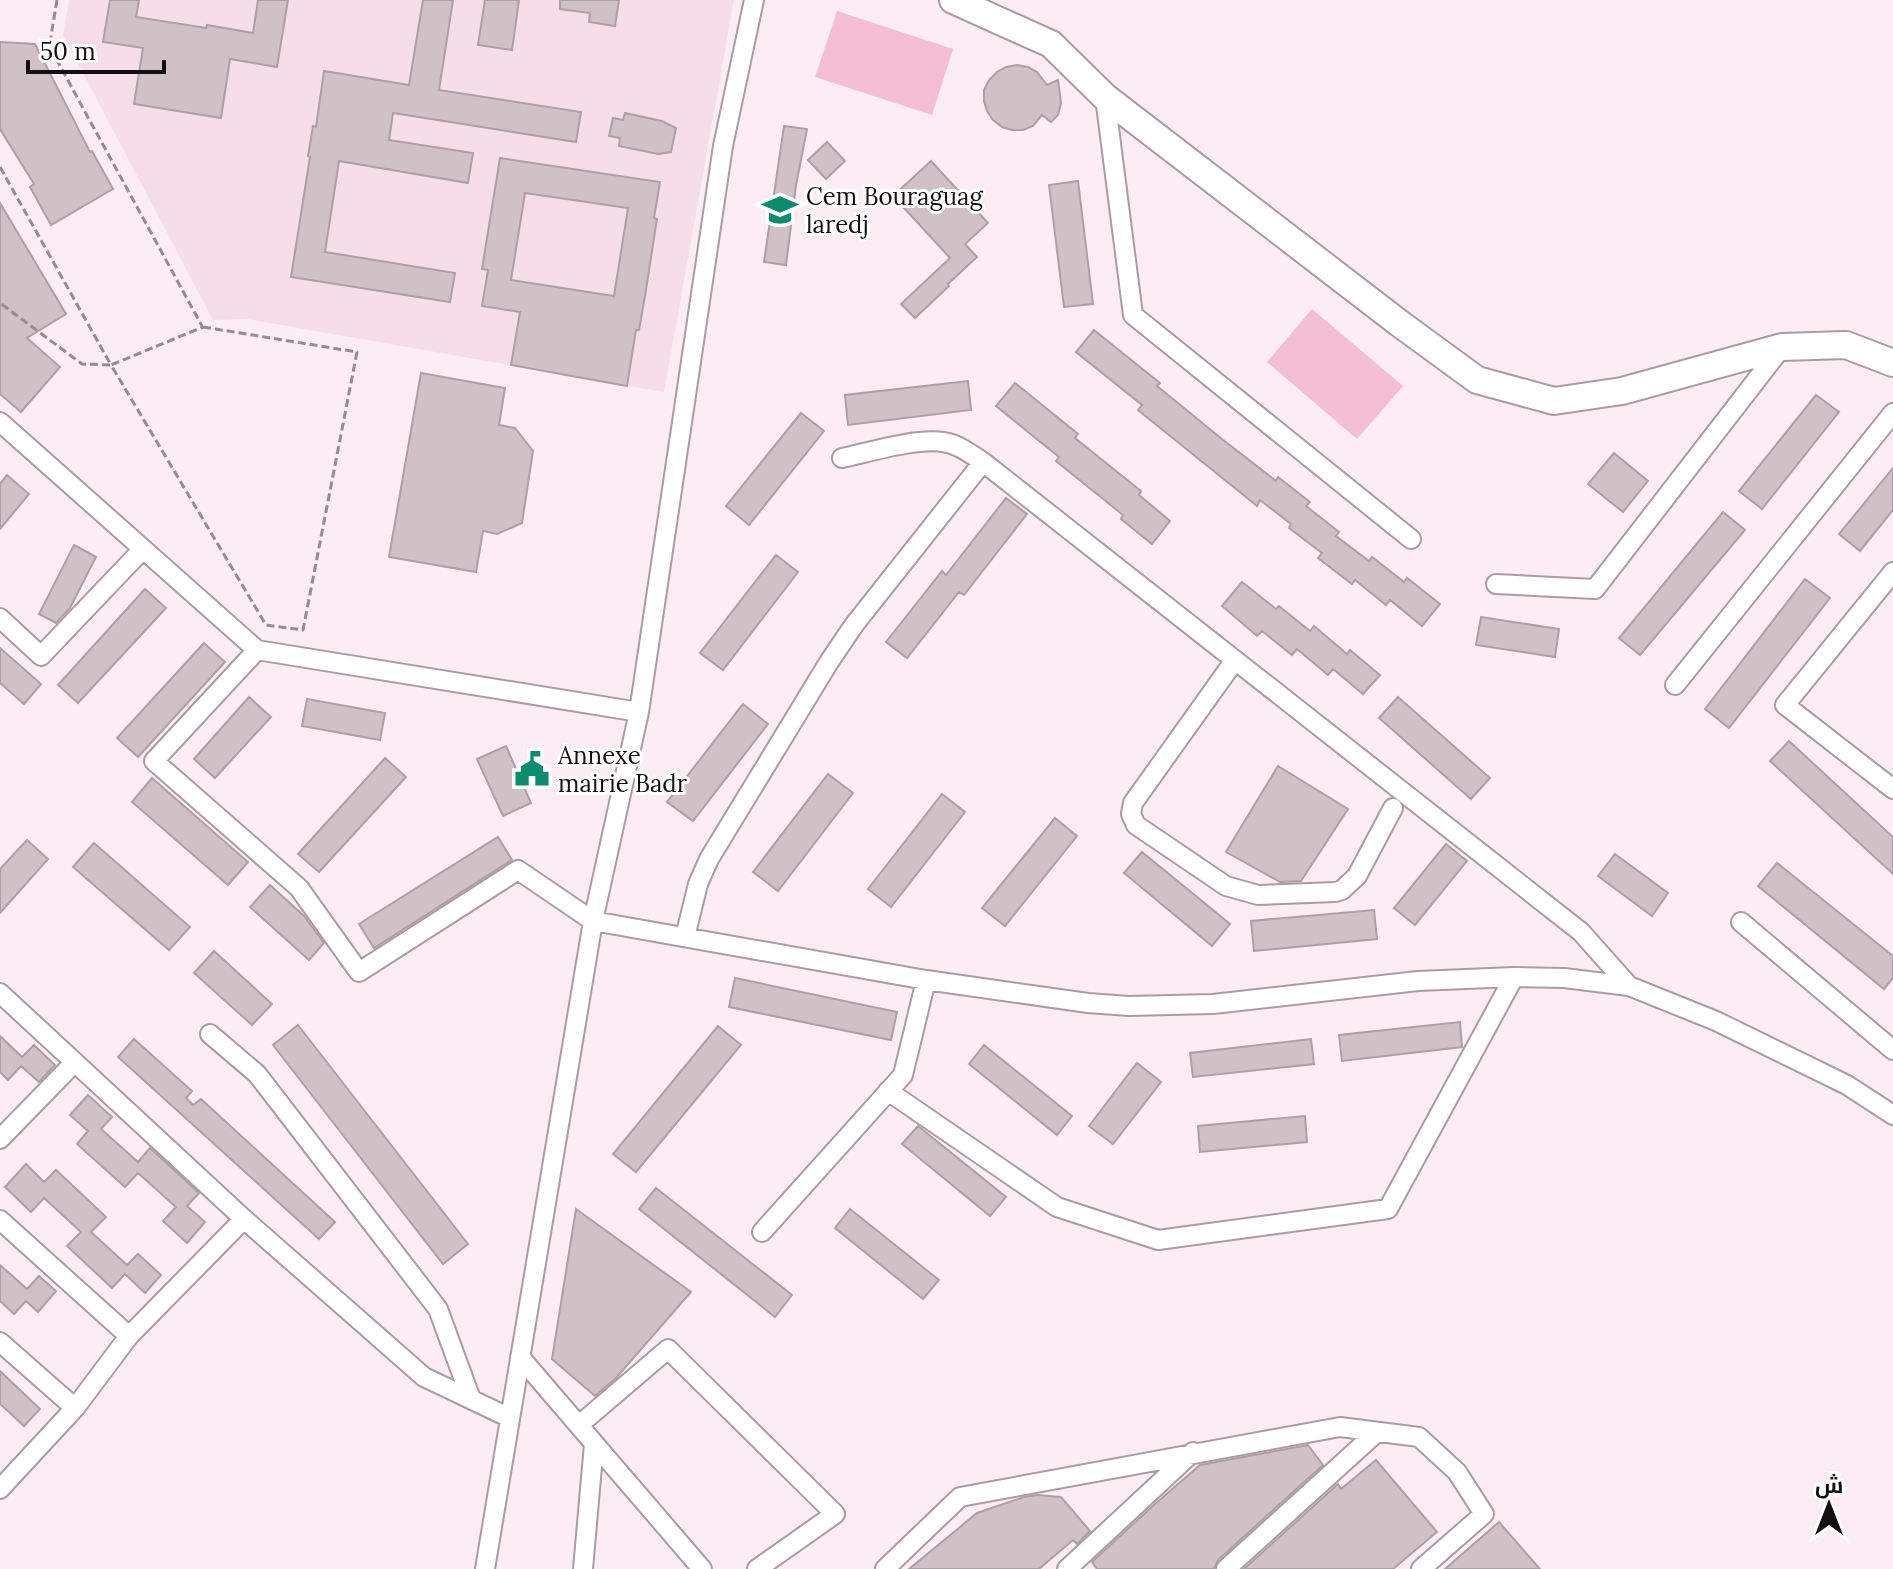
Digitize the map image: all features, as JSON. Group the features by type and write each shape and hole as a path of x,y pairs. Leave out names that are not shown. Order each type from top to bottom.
{"main road":[{"path":"953,0 1051,44 1105,97 1477,380 1554,401 1622,391 1782,347 1846,345 1893,363"}],"street":[{"path":"485,1569 593,921 639,712 723,146 754,0"},
{"path":"1105,97 1133,315 1411,539"},
{"path":"1496,584 1595,589 1782,347"},
{"path":"1675,685 1893,413"},
{"path":"0,422 257,650 639,712"},
{"path":"842,458 907,445 943,442 983,462 1581,932 1629,986"},
{"path":"685,937 698,884 709,859 829,662 868,605 983,462"},
{"path":"0,618 41,656 143,549"},
{"path":"1893,572 1785,705 1893,789"},
{"path":"257,650 154,761 299,888 359,972 518,870 593,921 926,980 1088,1003 1171,1006 1418,981 1514,977 1564,978 1629,986 1716,1021 1847,1085 1893,1115"},
{"path":"1235,660 1133,803 1131,814 1136,825 1236,890 1258,895 1335,892 1348,886 1357,876 1393,808"},
{"path":"1741,922 1893,1050"},
{"path":"888,1091 1057,1207 1158,1240 1388,1209 1514,977"},
{"path":"762,1232 903,1075 926,980"},
{"path":"0,993 244,1219 424,1377 510,1418"},
{"path":"210,1034 257,1074 438,1309 471,1399"},
{"path":"0,1139 74,1063"},
{"path":"0,1489 75,1408 129,1336 244,1219"},
{"path":"0,1220 129,1336"},
{"path":"0,1342 75,1408"},
{"path":"579,1425 668,1349 835,1514 757,1569"},
{"path":"520,1357 702,1569"},
{"path":"885,1569 960,1497 1340,1427 1419,1437 1457,1472 1484,1514 1421,1569"},
{"path":"1226,1569 1377,1432"},
{"path":"583,1569 594,1444"},
{"path":"1075,1567 1193,1452"}],"path":[{"path":"57,0 51,36 54,55 203,327"},
{"path":"0,167 111,365 266,625 303,630 357,352 203,327 111,365 82,364 0,303"}],"shaded area":[{"path":"69,0 734,0 664,392 247,319 213,320 63,35"},
{"path":"837,11 953,49 932,115 815,77"},
{"path":"1312,309 1403,386 1357,439 1267,362"}],"building":[{"path":"110,0 139,0 136,17 253,33 258,0 288,0 277,67 230,59 221,118 134,104 143,48 103,42"},
{"path":"423,0 453,0 439,90 581,112 576,142 393,113 389,140 473,153 468,183 339,161 325,252 455,273 450,302 291,277 324,71 409,85"},
{"path":"485,0 519,0 512,50 478,45"},
{"path":"560,0 619,0 615,26 589,22 590,13 560,9"},
{"path":"0,42 35,44 90,152 113,189 51,225 30,187 34,184 0,129"},
{"path":"1017,65 1037,72 1047,85 1058,80 1061,103 1058,115 1051,122 1042,115 1033,126 1012,130 1002,127 987,111 984,90 989,80 1006,67"},
{"path":"625,113 662,121 676,128 671,152 658,154 619,146 620,138 609,136 613,118 623,120"},
{"path":"784,126 807,129 786,265 764,262"},
{"path":"827,142 845,161 826,179 808,160"},
{"path":"500,158 660,182 645,296 627,386 511,365 520,312 482,306 488,270 482,269","holes":["525,193 628,208 614,296 511,280"]},
{"path":"931,161 988,223 965,244 977,257 915,318 901,304 950,258 893,196"},
{"path":"1078,181 1093,304 1064,307 1049,185"},
{"path":"0,203 66,314 27,338 60,367 21,412 0,394"},
{"path":"1094,330 1160,383 1157,386 1222,439 1276,481 1278,477 1310,502 1306,506 1339,532 1336,536 1369,561 1372,557 1404,582 1407,578 1440,604 1422,626 1390,600 1386,605 1355,580 1352,584 1318,558 1322,553 1289,528 1291,524 1260,500 1257,506 1138,410 1142,405 1076,352"},
{"path":"421,373 505,388 499,425 515,428 533,451 522,523 497,534 483,531 476,572 389,557"},
{"path":"968,381 971,410 848,425 845,395"},
{"path":"1015,383 1078,434 1075,438 1141,491 1139,495 1170,521 1152,544 1121,519 1123,515 1056,461 1059,457 996,406"},
{"path":"1816,395 1839,412 1762,509 1739,491"},
{"path":"801,413 824,431 749,525 726,506"},
{"path":"1614,453 1648,481 1623,512 1588,484"},
{"path":"1893,468 1893,510 1860,551 1839,534"},
{"path":"7,475 29,494 0,529 0,484"},
{"path":"1006,498 1027,514 964,595 959,592 907,658 886,642 942,571 946,575"},
{"path":"1723,512 1745,530 1640,655 1619,638"},
{"path":"74,545 96,557 70,608 56,623 39,614"},
{"path":"776,555 798,572 723,670 700,653"},
{"path":"1805,579 1830,598 1729,728 1705,709"},
{"path":"1242,582 1310,631 1314,626 1347,654 1350,650 1380,675 1363,694 1333,669 1328,675 1297,649 1292,655 1262,631 1257,636 1222,606"},
{"path":"145,589 166,608 78,703 58,685"},
{"path":"1481,617 1559,629 1555,657 1476,645"},
{"path":"204,643 225,662 138,757 117,738"},
{"path":"0,648 41,684 24,704 0,683"},
{"path":"249,697 271,717 215,778 194,759"},
{"path":"1398,697 1490,778 1471,799 1379,718"},
{"path":"307,699 385,713 380,740 302,726"},
{"path":"743,704 768,724 693,821 667,802"},
{"path":"1789,741 1893,837 1893,874 1770,761"},
{"path":"506,746 531,803 503,816 477,759"},
{"path":"385,758 406,777 319,872 298,854"},
{"path":"1278,766 1348,809 1301,881 1280,882 1226,852"},
{"path":"828,774 853,793 778,891 753,872"},
{"path":"152,778 248,862 228,885 132,802"},
{"path":"942,794 965,812 891,907 868,889"},
{"path":"1055,818 1077,836 1005,926 982,908"},
{"path":"498,837 512,860 374,948 359,924"},
{"path":"27,840 48,859 0,913 0,869"},
{"path":"94,843 190,927 169,950 73,867"},
{"path":"1446,844 1467,861 1415,925 1394,908"},
{"path":"1142,852 1230,924 1212,946 1124,873"},
{"path":"1615,854 1668,893 1652,916 1598,876"},
{"path":"1777,863 1893,956 1893,978 1884,989 1758,886"},
{"path":"270,885 304,916 324,943 309,960 250,907"},
{"path":"1374,910 1377,939 1254,951 1251,921"},
{"path":"214,951 272,1004 252,1025 194,973"},
{"path":"735,978 897,1012 891,1040 729,1007"},
{"path":"1460,1022 1462,1047 1342,1061 1339,1035"},
{"path":"298,1025 468,1244 443,1264 273,1045"},
{"path":"718,1026 741,1045 636,1172 613,1154"},
{"path":"0,1036 22,1057 34,1045 55,1065 39,1082 21,1066 8,1080 0,1072"},
{"path":"134,1039 192,1091 186,1098 193,1105 201,1099 335,1222 319,1239 118,1057"},
{"path":"1311,1039 1314,1064 1193,1077 1190,1053"},
{"path":"984,1045 1072,1116 1057,1135 969,1064"},
{"path":"1137,1063 1161,1082 1113,1144 1089,1126"},
{"path":"88,1095 112,1117 101,1129 138,1162 150,1148 199,1193 187,1206 205,1222 187,1243 163,1221 176,1207 138,1173 125,1187 77,1144 88,1131 70,1115"},
{"path":"1305,1116 1307,1142 1200,1152 1198,1126"},
{"path":"918,1126 1006,1197 990,1216 902,1144"},
{"path":"26,1164 44,1182 56,1170 106,1217 91,1232 127,1265 138,1254 161,1275 145,1293 125,1274 112,1288 67,1246 81,1232 44,1198 31,1212 5,1187"},
{"path":"656,1188 792,1295 775,1317 639,1209"},
{"path":"576,1209 691,1292 616,1378 595,1396 552,1359"},
{"path":"850,1209 939,1280 923,1299 835,1228"},
{"path":"0,1265 27,1289 39,1276 56,1291 38,1312 26,1301 14,1314 0,1301"},
{"path":"0,1371 40,1409 24,1426 0,1404"},
{"path":"1308,1445 1323,1465 1218,1560 1214,1569 1097,1569 1092,1562 1200,1465"},
{"path":"1376,1460 1437,1532 1393,1569 1244,1569 1338,1484 1341,1489"},
{"path":"1038,1495 1061,1497 1090,1531 1077,1544 1073,1540 1039,1569 909,1569 977,1513"},
{"path":"1499,1522 1540,1569 1445,1569"}],"place":[{"name":"Cem Bouraguag laredj","path":"780,210"},
{"name":"Annexe mairie Badr","path":"532,769"}]}
